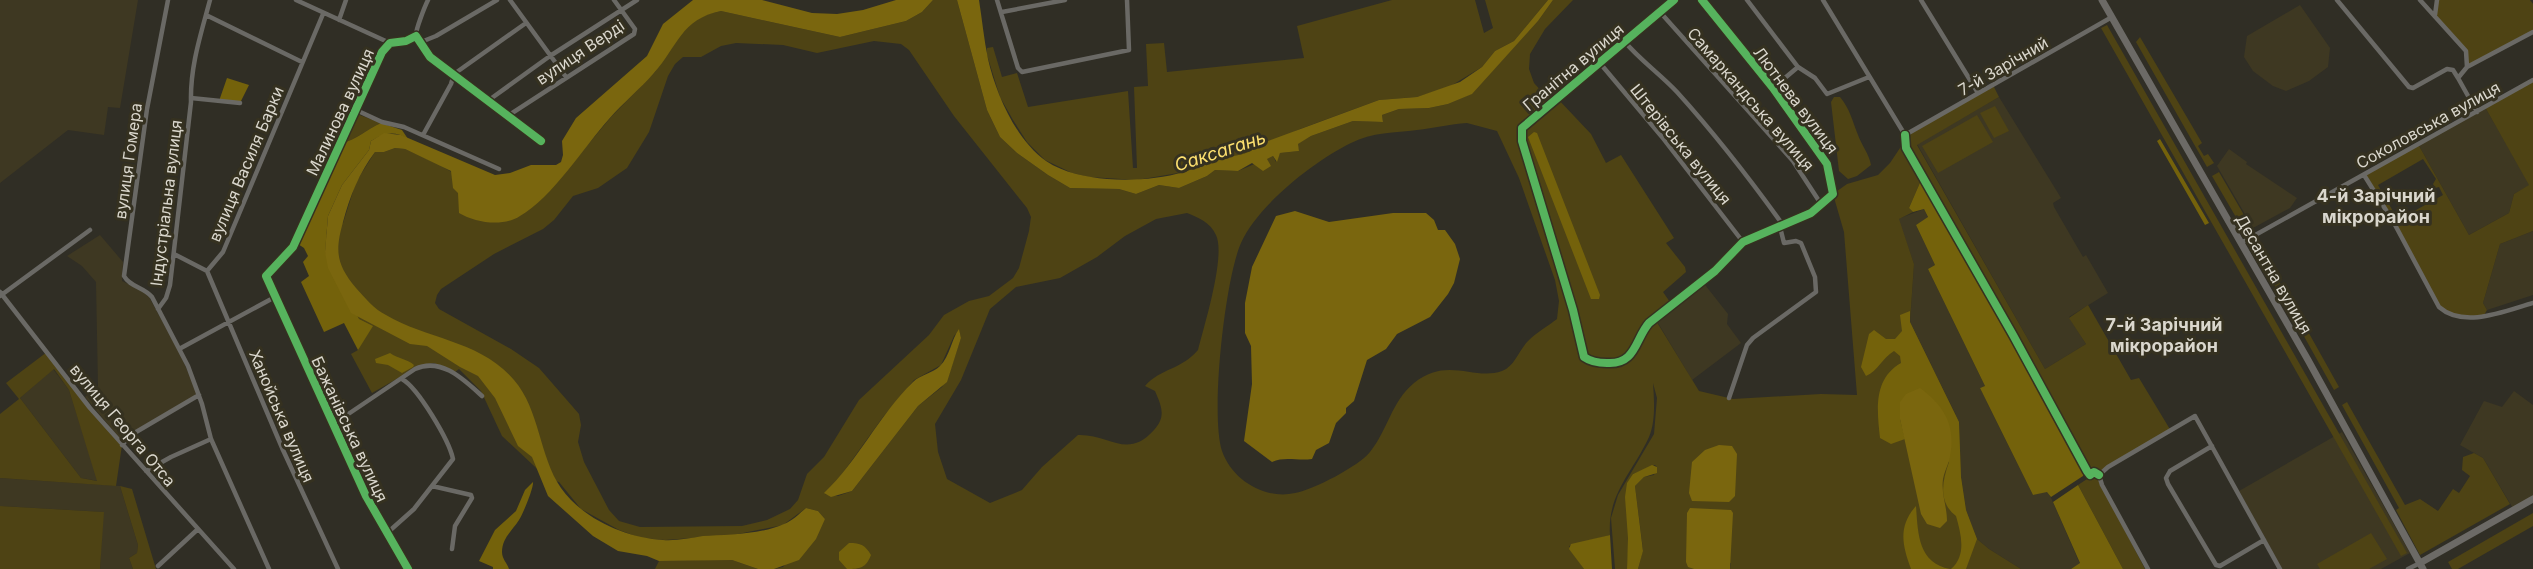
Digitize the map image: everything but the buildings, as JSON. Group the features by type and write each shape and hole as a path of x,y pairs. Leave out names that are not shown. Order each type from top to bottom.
{"main road":[{"name":"Десантна вулиця","path":"2102,0 2421,566"},
{"path":"2421,566 2533,499"}],"street":[{"name":"вулиця Гомера","path":"158,309 146,290 129,282 123,272 147,109 168,0"},
{"name":"Індустріальна вулиця","path":"158,309 169,291 193,64 210,0"},
{"path":"296,0 390,43"},
{"path":"339,20 346,0"},
{"path":"428,0 424,15 415,31 430,57 541,141"},
{"path":"421,42 436,36 496,0"},
{"path":"510,0 566,77"},
{"name":"вулиця Верді","path":"509,115 634,34 635,29 614,0"},
{"path":"489,100 550,56 637,0"},
{"path":"997,0 1018,68 1022,72 1129,50 1127,0"},
{"path":"1002,12 1062,0"},
{"name":"Гранітна вулиця","path":"1674,0 1524,126 1521,134 1573,310 1584,357 1589,360 1616,364 1629,357 1643,329 1715,272 1743,242"},
{"name":"Лютнева вулиця","path":"1702,0 1773,87 1827,164 1833,194 1821,204"},
{"path":"1747,0 1798,67 1815,78 1827,94 1869,77"},
{"path":"1823,0 1905,135 1906,148 2013,335 2087,471 2090,475 2094,472 2099,475 2102,485 2148,569"},
{"path":"1921,0 1978,93"},
{"path":"2337,0 2405,84 2413,88 2447,69 2453,70 2476,112"},
{"path":"2420,0 2462,45 2468,56 2467,67"},
{"path":"2434,15 2437,0"},
{"name":"Самаркандська вулиця","path":"1660,12 1793,161 1821,204"},
{"name":"вулиця Василя Барки","path":"207,271 223,252 323,14"},
{"path":"206,15 303,62"},
{"name":"7-й Зарічний","path":"1905,135 2112,17"},
{"path":"423,135 451,84 454,74 526,22"},
{"path":"2457,78 2467,67 2533,32"},
{"name":"Малинова вулиця","path":"275,297 267,279 268,272 292,247 385,47 390,43 406,41 416,36"},
{"path":"1624,41 1677,92 1729,153 1782,226 1784,243 1796,241 1801,243 1815,277 1816,292 1753,338 1747,345 1729,398"},
{"name":"Штерівська вулиця","path":"1599,62 1662,137 1743,242"},
{"path":"1773,87 1798,67"},
{"name":"Соколовська вулиця","path":"2241,243 2533,80"},
{"name":"Індустріальна вулиця","path":"191,98 240,103"},
{"path":"356,110 382,122 404,127 499,169"},
{"path":"2364,175 2394,223 2439,308 2448,315 2483,317 2533,303"},
{"path":"1743,242 1811,213 1821,204"},
{"path":"1,294 90,230"},
{"path":"174,254 207,271"},
{"name":"Ханойська вулиця","path":"207,271 338,569"},
{"name":"вулиця Георга Отса","path":"1,294 122,445 234,569"},
{"path":"181,348 275,297"},
{"name":"Бажанівська вулиця","path":"275,297 332,425 386,534 408,569"},
{"path":"158,309 181,348 199,395 211,439 269,569"},
{"path":"332,425 420,367 439,366 465,381 482,396"},
{"path":"386,534 414,509 453,461 453,456 422,399 413,387 402,379"},
{"path":"122,445 137,431 199,395"},
{"path":"2099,475 2108,467 2195,416 2278,568"},
{"path":"146,471 211,439"},
{"path":"2212,446 2170,471 2166,478 2168,484 2216,565 2220,566 2264,540"},
{"path":"432,486 471,495 472,498 453,530 452,549"},
{"path":"158,566 198,529"},
{"path":"399,569 404,564"},
{"path":"2408,569 2421,566"}],"shaded area":[{"path":"0,0 138,0 120,108 108,107 104,135 68,130 0,183"},
{"path":"693,0 762,0 812,13 837,14 863,10 896,0 933,0 922,12 906,21 840,37 721,11 697,20 682,35 654,73 609,119 556,185 532,208 506,222 481,221 459,213 458,193 453,188 451,171 405,149 395,148 375,152 360,177 349,203 340,232 339,257 349,279 378,310 402,323 486,356 514,380 529,405 548,462 561,488 581,509 606,525 635,535 673,540 766,530 787,523 806,508 818,511 825,519 816,539 799,560 774,569 758,569 732,560 659,561 647,556 618,551 593,536 548,496 532,457 518,446 495,398 478,376 427,346 410,344 351,313 328,268 325,252 328,216 342,185 369,150 371,141 384,133 401,135 495,175 510,173 531,165 556,165 561,162 563,155 562,141 576,118 647,56 663,24"},
{"path":"933,0 957,0 987,110 1000,137 1017,153 1070,188 1119,189 1136,194 1159,185 1179,188 1215,170 1238,171 1273,156 1276,162 1280,153 1299,151 1297,144 1311,136 1353,121 1383,122 1382,115 1399,109 1429,108 1448,104 1471,94 1538,21 1553,0 1573,0 1545,29 1530,54 1529,69 1534,83 1543,93 1557,98 1591,134 1606,163 1621,155 1674,238 1666,243 1685,267 1686,272 1663,292 1672,305 1655,319 1699,391 1733,399 1821,394 1857,395 1844,232 1833,194 1847,184 1878,175 1890,163 1904,142 1905,135 1993,85 1999,97 1917,145 2045,369 2086,344 2069,318 2088,305 2131,380 2139,378 2171,431 2108,467 2099,475 2094,473 2090,475 1922,178 1909,208 1913,212 1899,219 1914,264 1910,322 1959,422 1961,477 1966,510 1977,539 2021,569 1730,569 1731,563 1691,569 1638,569 1643,550 1635,486 1644,477 1654,475 1657,467 1655,465 1633,474 1627,569 1615,569 1611,518 1618,495 1654,434 1657,398 1653,383 1653,424 1643,450 1617,495 1610,520 1610,535 1569,546 1584,569 774,569 783,567 825,519 818,511 806,508 783,525 733,535 665,540 641,538 619,530 581,509 559,482 549,480 502,436 481,391 459,369 455,372 434,363 421,365 372,393 351,354 358,350 362,334 320,260 321,246 331,224 343,223 356,182 375,152 395,148 405,149 438,164 467,181 565,172 611,117 655,72 683,31 695,20 708,14 721,11 840,37 906,21 922,12","holes":["874,41 901,44 909,50 954,116 1027,208 1031,217 1019,268 1013,278 989,296 969,301 944,315 929,335 859,400 824,457 807,474 798,500 790,509 767,520 742,526 640,527 619,521 609,510 584,462 578,442 581,425 579,414 539,368 511,349 439,309 435,303 437,295 441,289 494,254 543,229 554,220 573,196 598,188 627,168 649,132 668,76 675,64 683,57 701,57 721,46 736,43 783,45 817,53","1467,123 1497,131 1519,178 1555,280 1559,301 1557,319 1528,341 1514,362 1502,371 1492,373 1438,371 1414,383 1400,399 1370,452 1335,477 1295,493 1272,493 1251,486 1233,471 1222,451 1219,433 1221,347 1230,285 1241,243 1260,214 1273,200 1320,161 1359,139","1187,213 1204,221 1216,235 1218,258 1213,291 1198,350 1185,362 1151,380 1145,386 1155,391 1161,407 1160,421 1154,430 1144,439 1127,445 1078,435 1042,467 1022,490 990,503 947,479 938,452 935,424 961,380 990,309 1016,287 1060,278 1156,219","959,330 961,338 949,374 942,387 918,406 852,491 838,496 825,494 914,380 941,365"]},
{"path":"957,0 979,0 988,59 996,87 1017,129 1035,152 1053,165 1075,174 1126,180 1156,178 1184,172 1205,162 1248,152 1260,144 1379,100 1417,97 1460,82 1482,67 1495,51 1514,41 1548,0 1553,0 1538,21 1472,94 1448,104 1429,108 1399,109 1382,115 1383,122 1353,121 1311,136 1298,144 1299,151 1280,153 1277,162 1273,156 1267,159 1271,166 1263,171 1252,163 1238,171 1215,170 1179,188 1159,185 1136,194 1119,189 1070,188 1017,153 1000,137 987,110"},
{"path":"1392,0 1475,0 1484,33 1493,28 1485,0 1548,0 1514,41 1495,51 1482,67 1449,87 1417,97 1379,100 1300,129 1254,151 1221,160 1207,161 1184,172 1137,180 1089,177 1072,173 1045,160 1027,142 1000,97 987,55 987,48 993,47 1002,77 1017,73 1028,107 1128,91 1133,168 1137,168 1134,87 1148,86 1146,44 1164,43 1167,72 1304,58 1297,26"},
{"path":"2437,0 2530,0 2533,4 2533,32 2467,67 2468,56 2435,15"},
{"path":"2300,5 2330,48 2328,67 2309,81 2286,91 2273,86 2253,71 2244,57 2247,36"},
{"path":"2107,25 2407,553 2401,556 2101,28"},
{"path":"2140,37 2202,143 2198,146 2204,156 2208,154 2214,163 2207,167 2136,42"},
{"path":"227,78 249,85 240,103 219,101"},
{"path":"2533,80 2533,231 2500,244 2483,303 2487,310 2483,317 2448,315 2439,307 2394,223 2364,175 2418,144 2469,235 2509,213 2514,194 2529,185 2485,107","holes":["2423,159 2436,179 2433,184 2435,188 2439,187 2443,195 2398,220 2378,185"]},
{"path":"1834,97 1840,97 1846,106 1871,165 1857,176 1848,179 1839,171 1831,102"},
{"path":"1999,97 2061,198 2053,203 2054,207 2083,257 2086,255 2108,293 2069,317 2086,344 2045,369 1917,144"},
{"path":"1995,106 2009,131 1994,138 1980,113"},
{"path":"2485,107 2530,185 2514,194 2509,213 2469,235 2418,144"},
{"path":"357,114 381,123 342,143"},
{"path":"1977,115 1993,142 1938,173 1922,146"},
{"path":"381,123 402,130 408,139 398,134 389,134 371,141 369,150 342,185 328,216 325,252 359,319 373,326 358,350 344,323 324,332 301,282 309,276 303,262 308,256 304,248 295,242 342,143"},
{"path":"1534,132 1537,133 1600,295 1599,299 1591,299 1528,137"},
{"path":"2160,139 2209,223 2205,225 2157,141"},
{"path":"2229,149 2247,162 2246,164 2297,198 2290,208 2253,228 2217,166"},
{"path":"2219,172 2251,227 2244,231 2212,176"},
{"path":"1922,178 2085,470 2083,476 2051,497 2047,492 2033,495 1980,388 1985,386 1928,269 1935,265 1916,225 1928,217 1924,209 1913,212 1909,208"},
{"path":"1924,209 1928,218 1916,225 1935,265 1928,269 1985,386 1980,388 2033,495 2048,491 2080,564 2071,569 2021,569 1977,539 1972,527 1966,510 1961,477 1959,422 1910,322 1914,264 1898,219"},
{"path":"1295,211 1329,222 1393,213 1426,213 1434,220 1438,230 1445,230 1455,244 1460,259 1454,283 1430,317 1397,334 1386,349 1367,360 1354,401 1336,423 1329,443 1316,450 1312,459 1282,459 1272,462 1244,441 1252,384 1251,346 1245,333 1245,303 1252,267 1276,216"},
{"path":"2533,231 2533,295 2487,310 2483,303 2500,244"},
{"path":"100,235 123,262 122,281 141,290 149,297 178,350 198,394 121,440 85,397 98,386 96,282 82,266 67,256"},
{"path":"2257,241 2294,308 2289,311 2251,244"},
{"path":"1702,281 1728,314 1727,324 1741,343 1692,380 1655,318"},
{"path":"1910,311 1910,322 1959,422 1961,477 1966,510 1977,539 1966,569 1951,569 1959,557 1961,544 1956,516 1944,498 1943,484 1949,462 1900,419 1905,439 1891,444 1880,438 1878,406 1881,386 1885,378 1901,363 1900,356 1894,351 1866,376 1861,367 1869,334 1874,330 1886,339 1895,339 1902,331 1900,315"},
{"path":"2301,319 2339,387 2334,390 2296,322"},
{"path":"959,329 961,338 947,382 918,406 852,491 831,497 824,493 847,467 901,395 916,380 943,362"},
{"path":"47,352 122,445 116,486 0,478 0,414 19,399 6,383","holes":["54,369 69,390 97,481 81,478 20,398"]},
{"path":"390,353 412,363 413,367 402,373 388,365 376,363 375,359"},
{"path":"53,369 69,390 98,481 81,478 20,398"},
{"path":"1920,388 1943,411 1952,438 1949,461 1943,477 1947,521 1940,528 1927,524 1921,514 1900,419 1900,402 1906,394"},
{"path":"2514,391 2533,405 2533,499 2514,510 2483,458 2460,445 2484,401 2502,407"},
{"path":"2347,402 2405,505 2420,499 2438,511 2453,489 2459,493 2470,476 2462,470 2463,457 2474,453 2483,458 2510,504 2420,555 2396,510 2399,508 2342,405"},
{"path":"2342,432 2410,553 2381,569 2282,569 2239,491"},
{"path":"1719,445 1732,446 1737,454 1735,496 1729,502 1692,501 1689,493 1692,462 1705,450"},
{"path":"1652,465 1657,467 1657,473 1644,477 1635,486 1643,551 1638,569 1627,569 1628,538 1625,497 1627,483 1633,474"},
{"path":"2093,475 2097,477 2145,569 2123,569 2078,485"},
{"path":"0,478 120,486 138,545 137,553 129,558 133,569 100,569 103,512 0,506"},
{"path":"533,482 523,512 502,547 503,557 509,569 493,569 479,561 495,530 516,511 525,490"},
{"path":"2078,485 2123,569 2071,569 2080,563 2053,502"},
{"path":"120,486 132,489 156,569 133,569 129,558 137,553 138,545"},
{"path":"0,506 104,512 100,569 0,569"},
{"path":"1916,506 1919,537 1926,554 1939,566 1950,569 1911,569 1905,552 1903,536 1906,521"},
{"path":"1690,508 1731,510 1733,513 1730,569 1688,567 1686,562 1687,513"},
{"path":"2533,513 2533,526 2458,569 2452,569 2448,562"},
{"path":"2371,533 2387,559 2369,569 2320,569 2317,564"},
{"path":"1610,535 1612,569 1584,569 1569,549 1571,544"},
{"path":"849,543 862,545 871,555 862,567 847,569 839,560 839,552"},
{"path":"732,560 758,569 655,569 659,561"}],"cycle path":[{"path":"1674,0 1522,128 1522,141 1573,310 1584,357 1595,362 1617,363 1624,360 1634,350 1649,323 1715,271 1743,242 1811,213 1833,194 1827,164 1773,88 1702,0"},
{"path":"408,569 366,496 266,276 293,247 382,52 390,43 406,41 416,36 430,57 541,141"},
{"path":"1905,135 1906,148 2013,335 2087,471 2090,475 2094,472 2099,475"}],"district":[{"name":"4-й Зарічний мікрорайон","path":"2376,205"},
{"name":"7-й Зарічний мікрорайон","path":"2164,334"}],"water label":[{"name":"Саксагань","path":"1220,151"}]}
